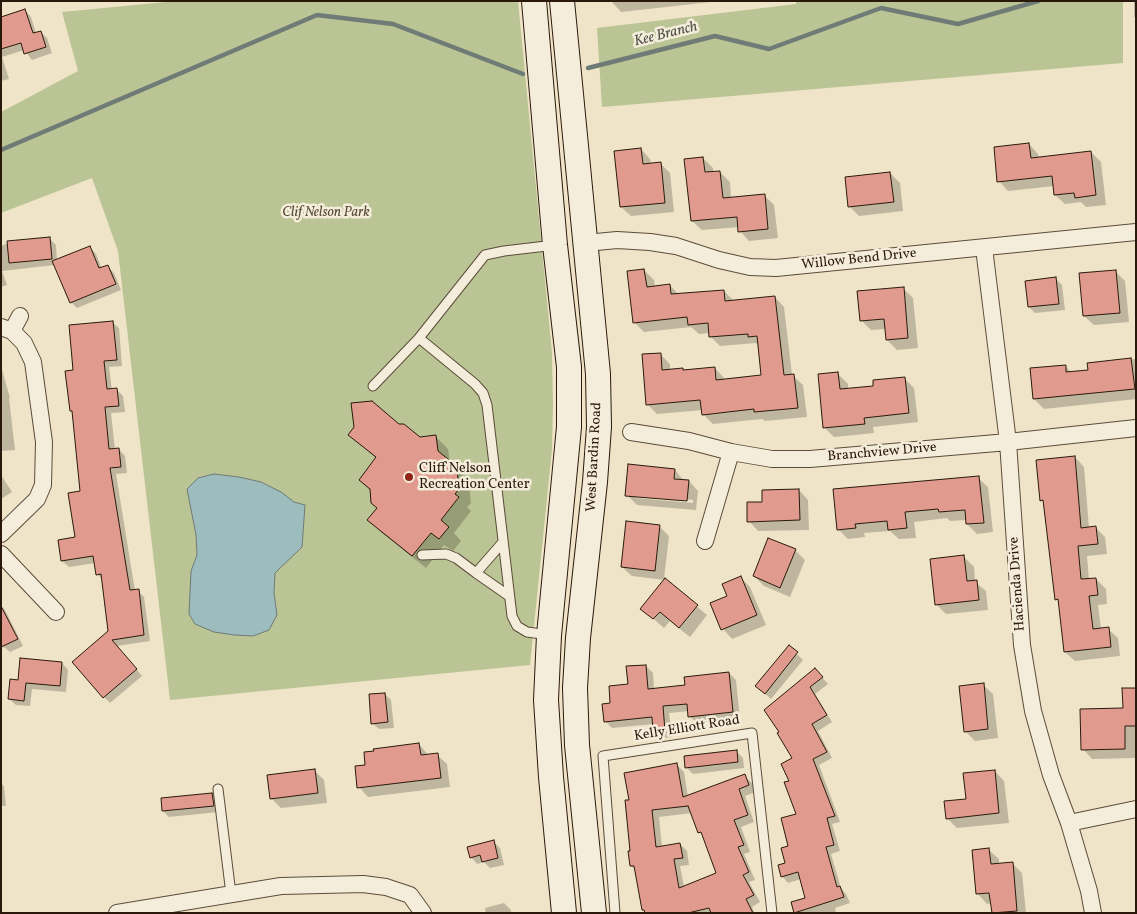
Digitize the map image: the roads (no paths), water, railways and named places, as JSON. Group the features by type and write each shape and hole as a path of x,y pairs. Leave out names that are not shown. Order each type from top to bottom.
{"street":[{"name":"West Bardin Road","path":"534,1 555,245 569,367 569,427 549,635 546,700 551,777 564,913"},
{"name":"West Bardin Road","path":"562,1 598,374 599,427 595,482 578,638 575,688 577,745 594,913"},
{"path":"582,208 568,234 555,245 565,249 576,259 589,282"},
{"name":"Willow Bend Drive","path":"586,243 617,240 650,242 676,246 719,260 750,267 776,268 1136,232"},
{"name":"Hacienda Drive","path":"984,248 1008,442 1022,645 1033,710 1051,774 1069,823 1093,913"},
{"path":"1,534 36,499 43,485 44,442 33,362 24,342 6,329 20,316"},
{"name":"Branchview Drive","path":"631,432 689,441 731,452 772,459 810,459 1008,442 1136,428"},
{"path":"705,541 731,452"},
{"path":"1,554 56,612"},
{"path":"549,635 578,638"},
{"path":"1069,823 1136,809"},
{"path":"117,913 281,886 363,884 386,887 410,895 423,913"}],"lane":[{"path":"373,386 419,338 486,255 555,245"},
{"path":"419,338 475,384 483,393 487,405 512,616 517,626 527,632 549,635"},
{"path":"476,573 503,542"},
{"path":"422,555 446,554 456,558 509,596"},
{"name":"Kelly Elliott Road","path":"616,913 603,756 752,732 772,913"},
{"path":"218,789 231,894"}],"water":[{"path":"214,474 261,482 281,492 294,502 305,505 302,547 275,573 274,593 277,615 269,630 253,636 214,632 195,624 189,614 191,571 197,555 196,535 187,489 198,478"}],"waterway":[{"name":"Kee Branch","path":"588,68 715,36 769,49 881,8 958,24 1038,1"},
{"path":"1,150 317,15 393,24 523,74"}],"place":[{"name":"Cliff Nelson Recreation Center","path":"409,477"}],"park label":[{"name":"Clif Nelson Park","path":"326,213"}]}
